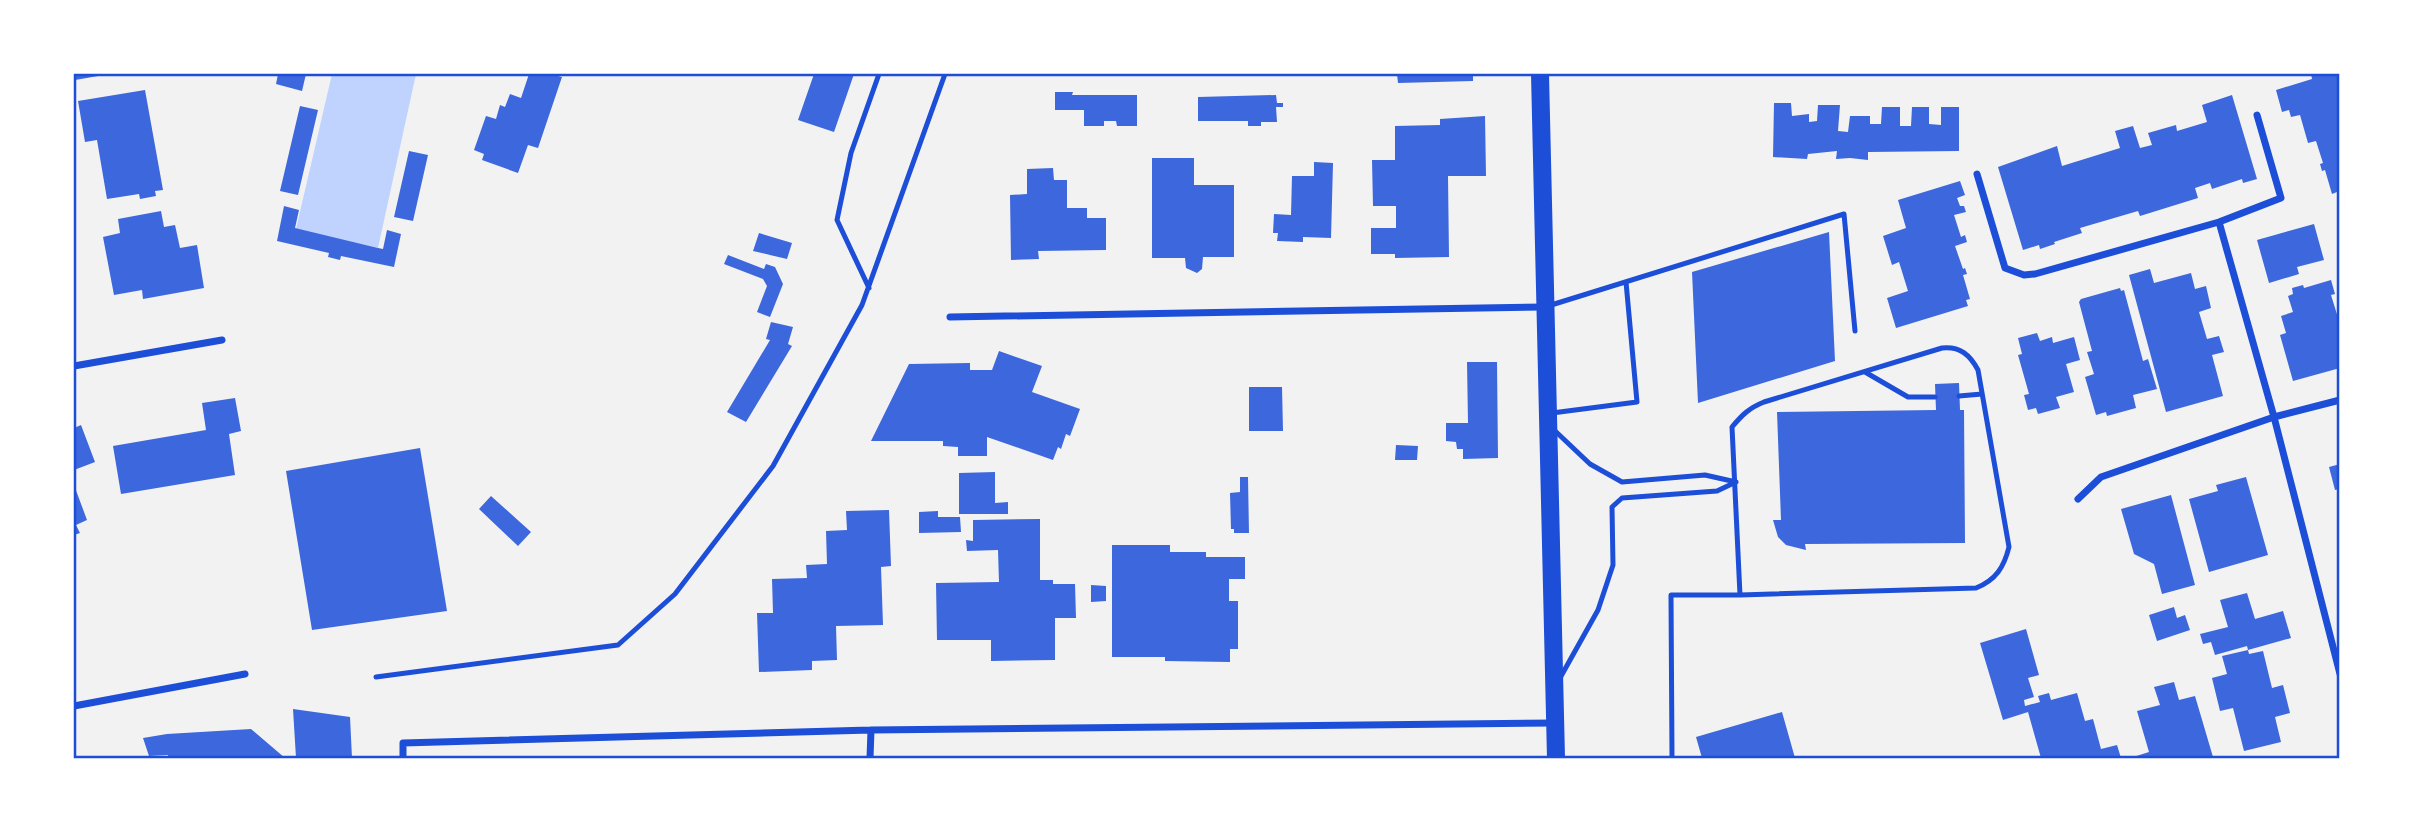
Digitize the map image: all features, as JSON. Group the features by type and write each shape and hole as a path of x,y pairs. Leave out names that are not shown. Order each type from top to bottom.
{"main road":[{"path":"1540,74 1556,758"}],"street":[{"path":"1977,174 2005,268 2024,275 2219,222 2281,198 2257,116"},
{"path":"2219,222 2274,417 2340,674"},
{"path":"950,317 1546,307"},
{"path":"74,366 222,340"},
{"path":"2078,499 2101,477 2274,417 2340,400"},
{"path":"74,706 245,674"},
{"path":"403,758 403,743 871,730 1555,723"},
{"path":"870,758 871,730"}],"lane":[{"path":"869,288 836,220 851,153 879,74"},
{"path":"376,677 618,645 675,594 773,466 862,306 945,74"},
{"path":"1546,307 1844,214 1855,331"},
{"path":"1547,419 1637,402 1626,282"},
{"path":"1672,758 1671,595 1740,595 1976,588 1988,583 1998,573 2005,562 2009,547 1978,370 1973,360 1962,351 1950,347 1748,408 1732,428 1740,595"},
{"path":"1864,371 1908,397 1935,397"},
{"path":"1959,396 1982,394"},
{"path":"1547,419 1590,464 1622,482 1705,475 1736,482"},
{"path":"1555,687 1598,610 1613,565 1612,507 1622,498 1717,491 1736,482"}],"water":[{"path":"332,74 416,74 378,248 296,229"}],"building":[{"path":"74,74 104,74 104,75 75,80"},
{"path":"278,74 306,74 302,91 276,84"},
{"path":"529,74 562,77 538,148 528,145 518,173 482,160 484,154 474,150 486,116 496,119 500,105 505,107 510,94 521,98"},
{"path":"814,74 854,74 834,132 798,120"},
{"path":"1397,74 1473,74 1473,81 1398,83"},
{"path":"2311,74 2340,74 2340,199 2337,192 2332,194 2325,170 2322,171 2320,164 2323,163 2316,141 2308,143 2300,115 2291,117 2289,110 2282,112 2276,90 2312,79"},
{"path":"145,90 163,190 155,191 156,196 140,199 139,194 107,199 97,140 85,142 78,101"},
{"path":"1055,92 1073,92 1072,95 1137,95 1137,126 1117,126 1116,121 1104,121 1104,126 1084,126 1084,110 1055,110"},
{"path":"1276,95 1277,103 1283,103 1283,107 1276,107 1277,122 1261,122 1261,126 1248,126 1248,121 1198,121 1198,97"},
{"path":"2232,95 2257,179 2243,183 2242,179 2212,189 2210,183 2195,188 2198,198 2140,216 2138,211 2080,228 2082,233 2054,242 2055,244 2040,249 2039,245 2023,250 1998,167 2057,146 2062,166 2120,148 2115,131 2133,126 2140,148 2152,145 2148,133 2176,125 2177,131 2207,122 2202,105"},
{"path":"1774,103 1791,103 1792,116 1809,114 1809,122 1817,121 1818,105 1840,105 1838,131 1848,132 1850,116 1870,116 1870,124 1881,124 1882,107 1900,107 1900,126 1911,126 1912,107 1929,107 1929,124 1941,125 1941,107 1959,107 1959,151 1868,152 1868,160 1836,159 1837,151 1808,154 1807,159 1773,157"},
{"path":"300,106 318,110 298,195 280,191"},
{"path":"1485,116 1486,176 1448,176 1449,257 1395,258 1395,254 1371,254 1371,228 1396,228 1396,206 1373,206 1372,160 1395,160 1395,126 1440,125 1440,119"},
{"path":"409,151 428,155 413,221 394,217"},
{"path":"1152,158 1194,158 1194,185 1234,185 1234,257 1203,257 1202,269 1197,273 1186,268 1185,258 1152,258"},
{"path":"1314,162 1333,163 1331,238 1303,237 1303,242 1277,241 1278,233 1273,233 1274,214 1291,215 1292,176 1314,176"},
{"path":"1053,168 1054,180 1067,180 1067,208 1087,208 1087,218 1106,218 1106,250 1038,251 1039,259 1011,260 1010,195 1027,194 1027,169"},
{"path":"1960,181 1965,195 1957,198 1966,212 1954,215 1961,237 1965,235 1967,242 1955,246 1967,274 1963,275 1970,299 1966,300 1968,306 1896,328 1887,298 1908,291 1899,262 1892,265 1883,236 1906,228 1898,200"},
{"path":"284,206 299,210 295,228 378,248 383,249 387,230 401,234 394,267 341,256 340,260 328,257 329,253 277,241"},
{"path":"161,211 164,227 175,225 180,248 197,245 204,288 143,299 142,290 114,295 103,237 120,233 118,219"},
{"path":"2314,224 2324,260 2297,267 2299,274 2269,283 2257,240"},
{"path":"1829,232 1835,361 1698,403 1692,272"},
{"path":"759,233 792,243 787,259 753,251"},
{"path":"728,255 764,269 766,264 775,267 783,284 770,317 757,312 767,286 763,279 724,264"},
{"path":"2150,269 2154,283 2191,273 2195,289 2206,286 2211,308 2199,312 2207,339 2219,336 2224,352 2212,355 2223,396 2166,412 2129,275"},
{"path":"2331,280 2335,294 2331,295 2340,324 2340,368 2293,381 2280,335 2286,333 2281,316 2293,312 2288,296 2293,294 2292,288 2303,285 2304,288"},
{"path":"2120,288 2121,291 2124,290 2143,361 2148,359 2157,389 2133,395 2136,408 2107,416 2106,412 2096,415 2085,377 2094,374 2087,352 2092,351 2079,302 2081,299"},
{"path":"771,322 793,327 788,344 792,346 746,422 727,412 770,340 766,339"},
{"path":"2037,333 2040,341 2052,337 2053,343 2074,337 2080,360 2066,364 2074,392 2056,397 2060,408 2038,414 2036,408 2028,410 2024,395 2029,394 2018,355 2022,354 2018,338"},
{"path":"999,351 1042,366 1032,392 1080,409 1070,436 1066,434 1061,449 1058,447 1053,460 987,437 987,456 958,456 958,447 943,446 943,441 871,441 909,364 970,363 970,370 992,370"},
{"path":"1467,362 1497,362 1498,458 1463,459 1463,449 1457,449 1456,442 1446,441 1446,423 1468,423"},
{"path":"1959,383 1960,410 1964,410 1965,543 1805,544 1806,550 1786,545 1778,537 1773,520 1781,520 1777,412 1936,410 1935,384"},
{"path":"1249,387 1282,387 1283,431 1249,431"},
{"path":"235,398 241,431 229,434 235,475 121,494 113,446 206,430 202,403"},
{"path":"81,425 95,462 74,470 74,428"},
{"path":"1396,445 1418,446 1417,460 1395,460"},
{"path":"420,448 447,611 312,630 286,471"},
{"path":"2340,464 2340,489 2335,490 2329,467"},
{"path":"995,472 995,503 1008,502 1008,514 959,514 959,473"},
{"path":"1240,477 1248,477 1249,533 1234,533 1234,529 1231,529 1230,493 1240,492"},
{"path":"2246,477 2268,555 2209,572 2189,499 2218,491 2216,485"},
{"path":"74,485 87,520 76,525 80,533 74,535"},
{"path":"2171,495 2195,585 2162,594 2154,564 2134,554 2121,509"},
{"path":"491,496 531,532 518,546 479,509"},
{"path":"889,510 891,566 881,567 883,625 836,626 837,660 812,661 812,670 759,672 757,613 773,613 772,579 807,578 806,565 827,564 826,531 847,530 846,511"},
{"path":"938,511 938,517 960,517 961,532 919,533 919,512"},
{"path":"1040,519 1040,580 1053,580 1053,584 1075,584 1076,618 1055,618 1055,660 991,661 991,640 937,640 936,583 999,582 998,550 967,551 966,540 973,541 973,520"},
{"path":"1112,545 1170,545 1170,552 1206,552 1206,557 1245,557 1245,579 1229,579 1229,601 1238,601 1238,649 1230,649 1230,662 1165,661 1165,657 1112,657"},
{"path":"1091,585 1106,586 1106,601 1091,602"},
{"path":"2247,593 2255,619 2283,611 2291,638 2248,650 2247,646 2215,655 2211,642 2203,644 2200,634 2228,627 2220,600"},
{"path":"2174,607 2177,618 2185,615 2190,630 2157,641 2149,615"},
{"path":"2026,629 2039,675 2028,678 2034,697 2024,700 2025,706 2040,702 2038,696 2049,693 2051,700 2077,693 2085,721 2093,719 2101,749 2117,745 2121,758 2041,758 2028,712 2003,720 1980,643"},
{"path":"2248,650 2249,654 2263,651 2272,688 2283,685 2290,713 2275,717 2281,742 2244,751 2233,708 2220,711 2212,678 2227,674 2222,656"},
{"path":"2174,682 2179,700 2195,696 2213,757 2130,758 2149,752 2137,711 2160,705 2154,687"},
{"path":"293,709 350,717 352,758 296,758"},
{"path":"1782,712 1795,758 1702,758 1696,737"},
{"path":"251,729 285,758 149,756 143,738 167,734"}]}
